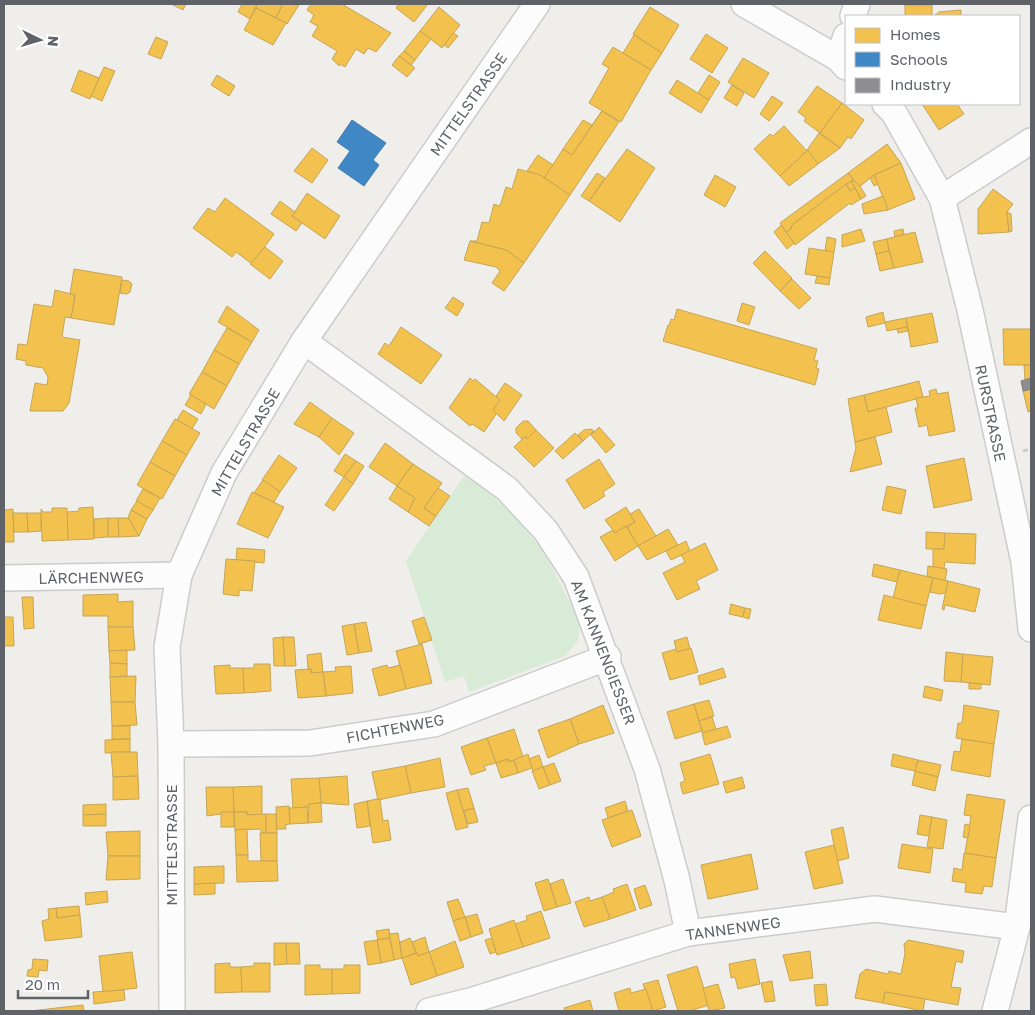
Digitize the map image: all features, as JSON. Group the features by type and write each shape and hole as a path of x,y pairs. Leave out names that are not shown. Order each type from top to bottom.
{"street":[{"name":"MITTELSTRASSE","path":"172,1011 171,744 167,648 179,575 224,473 304,341 537,4"},
{"path":"744,4 842,63 845,43"},
{"name":"RURSTRASSE","path":"886,105 894,113 942,198 970,310 1024,562 1031,629"},
{"path":"942,198 1031,141"},
{"name":"AM KANNENGIESSER","path":"304,341 507,490 546,530 576,577 608,657 648,769 678,880 688,933"},
{"name":"LÄRCHENWEG","path":"4,578 179,575"},
{"name":"FICHTENWEG","path":"171,744 310,744 434,724 608,657"},
{"path":"996,1011 1017,927 1031,818"},
{"name":"TANNENWEG","path":"429,1011 470,1001 688,933 875,909 1017,927"}],"green space":[{"path":"464,476 481,485 515,517 544,553 580,622 578,641 565,656 469,692 464,676 445,682 406,561"}],"building: Homes":[{"path":"171,4 186,4 183,10"},
{"path":"242,4 257,4 250,19 238,12"},
{"path":"257,4 283,4 276,18 256,8"},
{"path":"283,4 299,5 287,24 276,18"},
{"path":"311,4 342,4 391,33 376,52 368,48 364,54 356,49 345,67 340,64 339,66 332,59 337,51 312,36 318,26 310,22 314,15 307,10"},
{"path":"399,4 428,4 414,22 396,8"},
{"path":"905,5 932,5 932,15 905,15"},
{"path":"439,7 460,25 442,48 420,31"},
{"path":"650,7 679,25 662,53 633,34"},
{"path":"256,8 286,23 273,45 244,30"},
{"path":"961,10 961,15 935,15 939,12"},
{"path":"420,31 431,39 415,60 404,51"},
{"path":"453,33 458,36 448,48 444,45"},
{"path":"706,34 728,48 712,73 690,59"},
{"path":"634,35 662,53 651,70 623,53"},
{"path":"156,37 168,42 161,59 148,54"},
{"path":"613,47 651,70 621,122 589,103 609,68 602,64"},
{"path":"404,51 415,60 411,65 399,56"},
{"path":"399,56 415,68 407,77 392,65"},
{"path":"743,58 769,73 754,98 728,82"},
{"path":"104,67 115,71 102,101 91,96"},
{"path":"79,70 99,78 90,99 71,91"},
{"path":"217,75 235,86 229,96 211,85"},
{"path":"709,75 720,82 709,100 698,93"},
{"path":"677,80 709,100 701,113 669,93"},
{"path":"732,85 744,93 737,106 724,98"},
{"path":"817,86 842,103 820,133 804,121 806,118 798,112"},
{"path":"772,96 783,103 769,121 760,114"},
{"path":"842,103 864,120 851,139 848,137 840,148 820,133"},
{"path":"923,105 958,105 964,114 939,130"},
{"path":"602,111 572,155 563,149 583,120 592,125"},
{"path":"602,111 619,122 570,195 544,178 563,149 572,155"},
{"path":"784,126 807,151 780,176 754,149 770,134 773,136"},
{"path":"819,133 840,148 818,164 807,150"},
{"path":"887,144 901,163 874,175 859,187 848,173"},
{"path":"312,148 328,160 312,183 294,171"},
{"path":"627,149 655,168 620,222 589,201"},
{"path":"808,150 818,164 789,186 780,176"},
{"path":"538,155 553,165 544,178 527,171"},
{"path":"901,163 915,199 888,210 874,175"},
{"path":"518,169 540,175 570,195 524,263 506,250 470,241 477,241 482,222 489,223 494,204 500,206 506,187 512,189"},
{"path":"597,173 605,178 589,201 581,196"},
{"path":"848,173 853,180 792,225 791,229 786,232 780,223"},
{"path":"715,175 736,187 725,207 704,195"},
{"path":"874,175 878,184 874,186 870,178"},
{"path":"853,180 860,186 866,196 861,199 851,181"},
{"path":"851,181 855,188 850,191 846,184"},
{"path":"846,184 850,191 855,188 861,199 851,205 850,203 795,245 786,232 791,229 792,225"},
{"path":"993,189 1013,204 1007,212 1009,232 978,234 978,209"},
{"path":"307,193 340,216 325,239 292,216"},
{"path":"883,196 888,210 864,214 862,204"},
{"path":"225,198 274,234 252,264 236,252 232,257 193,228 208,208 215,212"},
{"path":"280,201 295,212 292,216 302,223 296,231 271,214"},
{"path":"1007,212 1011,214 1012,231 1009,232"},
{"path":"781,225 794,243 787,249 774,232"},
{"path":"861,229 865,241 842,247 842,235"},
{"path":"903,229 904,234 895,237 894,231"},
{"path":"915,232 923,262 894,268 886,239"},
{"path":"827,237 836,239 834,252 825,251"},
{"path":"887,239 889,251 876,254 873,242"},
{"path":"470,241 506,250 524,263 504,291 492,283 500,271 496,267 464,260"},
{"path":"265,247 283,261 270,279 250,264"},
{"path":"809,248 834,252 830,278 805,274"},
{"path":"765,251 792,278 780,291 753,263"},
{"path":"889,251 894,268 880,271 876,254"},
{"path":"74,269 122,277 114,325 71,318 75,295 70,294"},
{"path":"817,276 830,278 829,285 815,283"},
{"path":"792,279 811,298 799,309 780,291"},
{"path":"122,280 129,281 132,284 130,292 127,294 120,293"},
{"path":"55,290 75,295 71,318 65,317 62,337 80,340 69,403 63,411 30,411 35,383 47,385 48,377 43,368 26,365 26,361 16,359 18,344 27,345 34,304 52,307"},
{"path":"453,297 464,304 457,316 445,308"},
{"path":"742,303 755,307 749,325 737,321"},
{"path":"227,306 259,330 252,342 218,322"},
{"path":"677,309 817,349 814,360 818,361 816,368 819,369 815,385 663,341 668,325 671,319 674,320"},
{"path":"883,312 885,323 868,327 866,317"},
{"path":"932,313 938,342 911,347 906,318"},
{"path":"906,318 907,327 887,331 885,322"},
{"path":"401,327 442,355 421,384 378,354 385,343 389,346"},
{"path":"907,327 908,331 898,333 897,329"},
{"path":"227,328 252,342 239,364 214,350"},
{"path":"1003,329 1031,329 1031,365 1004,365"},
{"path":"214,350 239,364 227,386 202,372"},
{"path":"1024,365 1031,365 1031,378 1025,380"},
{"path":"202,372 227,386 214,409 189,394"},
{"path":"470,378 473,381 475,379 500,400 493,410 497,413 484,432 472,424 470,426 449,408"},
{"path":"919,381 923,397 868,412 864,395"},
{"path":"505,383 522,395 504,421 493,410 500,400 496,396"},
{"path":"936,389 937,394 948,392 955,431 929,436 927,425 919,427 915,408 918,408 916,398 930,396 929,391"},
{"path":"1031,389 1031,411 1028,412 1023,391"},
{"path":"191,395 206,404 201,414 185,405"},
{"path":"864,395 868,412 886,407 892,432 855,442 848,399"},
{"path":"310,402 332,418 319,437 294,424"},
{"path":"183,410 198,419 192,429 177,420"},
{"path":"332,418 354,433 339,455 319,437"},
{"path":"175,419 200,433 187,455 162,441"},
{"path":"523,421 528,421 536,430 527,439 525,436 522,439 516,433 516,428"},
{"path":"599,427 615,445 606,453 591,435"},
{"path":"591,429 594,431 583,441 578,435 584,430"},
{"path":"536,430 554,448 534,467 514,447 525,436 527,439"},
{"path":"575,433 583,441 563,459 555,451"},
{"path":"875,437 882,464 850,472 856,448 855,442"},
{"path":"162,441 187,455 175,476 150,462"},
{"path":"385,443 413,464 397,486 369,467"},
{"path":"345,454 356,461 344,477 334,471"},
{"path":"279,455 297,468 280,492 262,480"},
{"path":"964,458 972,500 934,508 926,466"},
{"path":"599,459 615,484 603,492 605,496 584,509 566,480"},
{"path":"356,461 364,466 353,484 344,477"},
{"path":"150,462 175,476 162,499 137,485"},
{"path":"413,464 442,483 424,508 436,516 429,526 408,512 415,498 397,486"},
{"path":"344,477 353,484 334,511 325,505"},
{"path":"263,480 280,492 274,502 254,493"},
{"path":"397,486 415,498 408,512 389,499"},
{"path":"887,486 906,490 901,514 882,510"},
{"path":"438,488 450,496 436,516 424,508"},
{"path":"143,489 160,498 153,510 136,501"},
{"path":"252,492 284,507 268,538 237,524"},
{"path":"137,501 153,510 147,519 131,510"},
{"path":"93,507 94,539 68,540 67,512 79,511 79,508"},
{"path":"626,507 635,522 615,533 605,520"},
{"path":"52,508 67,508 68,540 42,541 41,509 43,512 52,512"},
{"path":"13,509 14,542 4,542 4,510"},
{"path":"639,509 656,536 638,546 627,527 635,522 630,514"},
{"path":"131,510 147,519 139,536 128,518"},
{"path":"13,513 27,513 28,532 14,532"},
{"path":"27,513 41,513 41,531 28,532"},
{"path":"108,518 118,518 119,537 108,537"},
{"path":"108,518 108,537 94,538 94,519"},
{"path":"118,518 128,518 139,536 119,537"},
{"path":"626,526 638,546 615,561 600,537 613,530 615,533"},
{"path":"668,529 678,545 647,560 638,546"},
{"path":"926,532 945,533 944,549 926,549"},
{"path":"945,533 976,534 975,564 945,562 944,569 933,567 933,549 944,549"},
{"path":"686,541 690,551 671,560 666,551"},
{"path":"705,543 718,570 696,581 700,589 677,600 663,573 685,562 681,555"},
{"path":"237,548 265,550 264,563 236,560"},
{"path":"226,559 255,561 252,591 239,590 239,596 223,594"},
{"path":"874,564 900,570 897,582 872,576"},
{"path":"928,566 947,569 945,581 927,576"},
{"path":"900,570 933,578 926,606 893,598"},
{"path":"933,578 948,581 946,593 930,592"},
{"path":"948,581 980,589 975,612 945,605 944,610 942,609"},
{"path":"118,594 118,602 133,601 133,627 108,627 108,616 83,616 83,595"},
{"path":"884,595 926,606 921,629 878,620"},
{"path":"22,597 33,597 34,628 24,629"},
{"path":"731,604 745,608 743,617 729,614"},
{"path":"745,608 751,609 749,619 743,617"},
{"path":"4,617 13,617 14,646 4,646"},
{"path":"424,617 432,640 419,644 412,621"},
{"path":"366,622 372,651 359,653 354,624"},
{"path":"354,624 359,653 347,655 342,626"},
{"path":"108,627 133,627 135,650 109,651"},
{"path":"283,637 285,666 274,666 273,638"},
{"path":"283,637 294,637 296,666 285,666"},
{"path":"687,637 690,649 677,652 674,641"},
{"path":"422,644 432,683 406,689 396,651"},
{"path":"691,648 698,672 670,680 662,653 676,649 677,652"},
{"path":"127,650 127,664 110,663 109,651"},
{"path":"946,652 963,654 961,682 944,681"},
{"path":"321,653 323,672 311,673 311,669 308,669 307,655"},
{"path":"963,654 993,657 990,685 961,682"},
{"path":"110,663 127,664 127,676 110,677"},
{"path":"254,664 270,664 271,691 244,693 243,668 254,668"},
{"path":"230,665 230,668 243,668 244,693 216,694 214,666"},
{"path":"387,665 388,668 400,665 406,689 379,696 372,669"},
{"path":"351,666 353,693 326,696 323,672 336,671 335,667"},
{"path":"723,668 726,677 700,685 698,676"},
{"path":"311,669 311,673 323,672 326,696 298,698 295,670"},
{"path":"136,676 135,702 111,702 110,677"},
{"path":"969,683 981,684 981,689 969,689"},
{"path":"925,686 943,690 941,701 923,697"},
{"path":"709,700 714,716 699,721 694,704"},
{"path":"111,702 135,702 137,725 112,726"},
{"path":"694,704 702,731 675,739 667,712"},
{"path":"603,705 614,733 579,744 570,719"},
{"path":"964,705 999,711 994,744 956,738 958,723 962,723"},
{"path":"712,717 716,729 703,733 699,721"},
{"path":"570,719 579,744 548,758 538,730"},
{"path":"112,726 130,726 130,739 112,739"},
{"path":"727,726 731,737 705,745 702,733"},
{"path":"514,729 523,757 508,762 508,759 496,763 487,738"},
{"path":"487,738 496,763 484,766 486,770 471,775 461,747"},
{"path":"130,739 130,752 105,753 105,740"},
{"path":"962,739 994,744 990,777 951,770 954,751 960,752"},
{"path":"111,752 137,752 138,776 113,777"},
{"path":"528,754 532,768 518,773 514,760"},
{"path":"710,754 719,784 683,794 680,783 685,781 680,763"},
{"path":"893,754 918,760 915,771 891,766"},
{"path":"539,755 543,767 533,771 529,759"},
{"path":"440,758 445,787 411,793 405,766"},
{"path":"508,759 508,762 514,760 518,773 501,778 496,763"},
{"path":"918,760 941,765 938,777 915,771"},
{"path":"554,763 561,781 550,785 543,767"},
{"path":"405,766 411,793 378,800 372,772"},
{"path":"543,767 550,785 539,789 532,771"},
{"path":"915,771 938,777 935,791 912,785"},
{"path":"138,776 139,799 113,800 113,777"},
{"path":"347,776 349,805 321,803 319,778"},
{"path":"742,777 745,788 726,793 723,782"},
{"path":"319,778 321,803 309,804 309,807 293,808 291,779"},
{"path":"262,786 262,815 247,815 247,812 234,812 233,787"},
{"path":"206,787 233,787 234,812 207,816"},
{"path":"468,788 474,808 463,811 457,790"},
{"path":"457,790 468,827 456,830 446,793"},
{"path":"967,794 1005,800 996,858 965,853 971,816 964,815"},
{"path":"380,800 383,821 388,820 391,840 373,843 367,801"},
{"path":"367,801 370,826 357,828 354,804"},
{"path":"625,801 628,811 608,818 605,808"},
{"path":"321,803 322,822 308,823 309,804"},
{"path":"106,804 106,814 83,815 83,805"},
{"path":"289,806 290,824 285,825 286,829 277,829 276,807"},
{"path":"307,807 308,823 290,824 289,808"},
{"path":"474,808 478,822 468,824 464,811"},
{"path":"632,810 641,836 612,847 602,820"},
{"path":"221,812 234,812 234,827 221,827"},
{"path":"234,812 247,812 247,815 266,814 266,833 261,833 261,829 235,830"},
{"path":"106,814 106,826 83,826 83,815"},
{"path":"266,814 276,814 277,833 266,833"},
{"path":"920,815 932,817 929,836 917,834"},
{"path":"932,817 947,820 943,849 927,847"},
{"path":"965,824 970,825 968,838 963,837"},
{"path":"843,827 849,858 837,861 831,830"},
{"path":"247,829 248,855 236,855 235,830"},
{"path":"140,831 140,856 108,856 106,832"},
{"path":"260,833 277,833 277,861 261,861"},
{"path":"902,844 933,849 930,873 898,868"},
{"path":"834,845 843,883 814,889 805,852"},
{"path":"964,853 996,858 992,887 984,886 982,894 965,892 966,883 952,881 954,868 962,870"},
{"path":"751,854 758,889 708,899 701,865"},
{"path":"236,855 248,855 248,861 277,861 278,881 237,882"},
{"path":"108,856 140,856 140,879 106,880"},
{"path":"224,866 224,883 194,884 194,867"},
{"path":"548,879 557,907 544,911 535,883"},
{"path":"563,879 571,903 557,907 550,884"},
{"path":"215,883 215,894 194,895 194,884"},
{"path":"627,884 636,910 610,919 602,897 614,892 613,889"},
{"path":"645,885 652,905 640,909 634,889"},
{"path":"107,891 108,902 86,905 85,893"},
{"path":"589,897 590,901 602,897 610,919 584,927 575,902"},
{"path":"458,899 465,917 453,921 447,902"},
{"path":"79,906 80,915 57,918 56,908"},
{"path":"56,908 57,918 80,915 82,937 45,941 42,921 49,919 48,909"},
{"path":"541,911 550,938 523,947 515,924 527,920 526,916"},
{"path":"477,914 483,933 471,937 465,917"},
{"path":"465,917 471,937 460,941 453,921"},
{"path":"514,920 523,947 497,955 489,929"},
{"path":"389,929 390,938 378,940 376,931"},
{"path":"398,933 402,958 394,960 389,934"},
{"path":"425,937 429,952 418,956 412,942"},
{"path":"390,938 394,960 381,963 377,940"},
{"path":"410,938 416,953 402,958 400,942"},
{"path":"492,938 496,952 490,954 485,940"},
{"path":"377,940 381,963 368,965 364,942"},
{"path":"908,940 964,951 962,963 956,961 951,987 961,988 958,1005 885,992 883,1003 855,998 860,974 866,969 888,974 889,971 901,974 905,953 904,944"},
{"path":"455,941 464,967 437,976 429,952"},
{"path":"274,943 286,943 287,964 274,965"},
{"path":"286,943 299,943 300,964 287,964"},
{"path":"810,951 813,978 790,981 783,955"},
{"path":"132,952 137,988 103,992 99,956"},
{"path":"429,952 437,976 411,985 402,958 417,953 418,956"},
{"path":"33,959 48,960 47,971 39,970 38,977 27,976 28,970 32,969"},
{"path":"755,959 760,984 738,989 735,977 731,978 729,964"},
{"path":"230,963 230,967 241,967 242,992 215,993 215,964"},
{"path":"254,963 270,963 270,992 242,992 241,967 254,966"},
{"path":"305,965 320,965 320,969 332,969 332,994 305,995"},
{"path":"344,965 360,965 360,993 332,994 332,969 344,969"},
{"path":"697,966 709,1005 689,1011 678,1011 667,975"},
{"path":"658,980 666,1007 653,1011 643,984"},
{"path":"772,981 775,1001 765,1002 761,983"},
{"path":"718,984 725,1008 709,1011 703,988"},
{"path":"826,984 828,1005 816,1006 814,985"},
{"path":"630,988 631,993 646,989 653,1011 619,1011 614,993"},
{"path":"124,990 125,1000 94,1004 93,992"},
{"path":"885,992 925,999 923,1011 883,1003"},
{"path":"590,1000 593,1011 565,1011 564,1008"},
{"path":"83,1005 84,1011 30,1011"}],"building: Schools":[{"path":"352,120 386,143 373,160 379,165 364,186 338,168 350,151 337,142"}],"building: Industry":[{"path":"1031,378 1031,389 1023,391 1021,381"}]}
